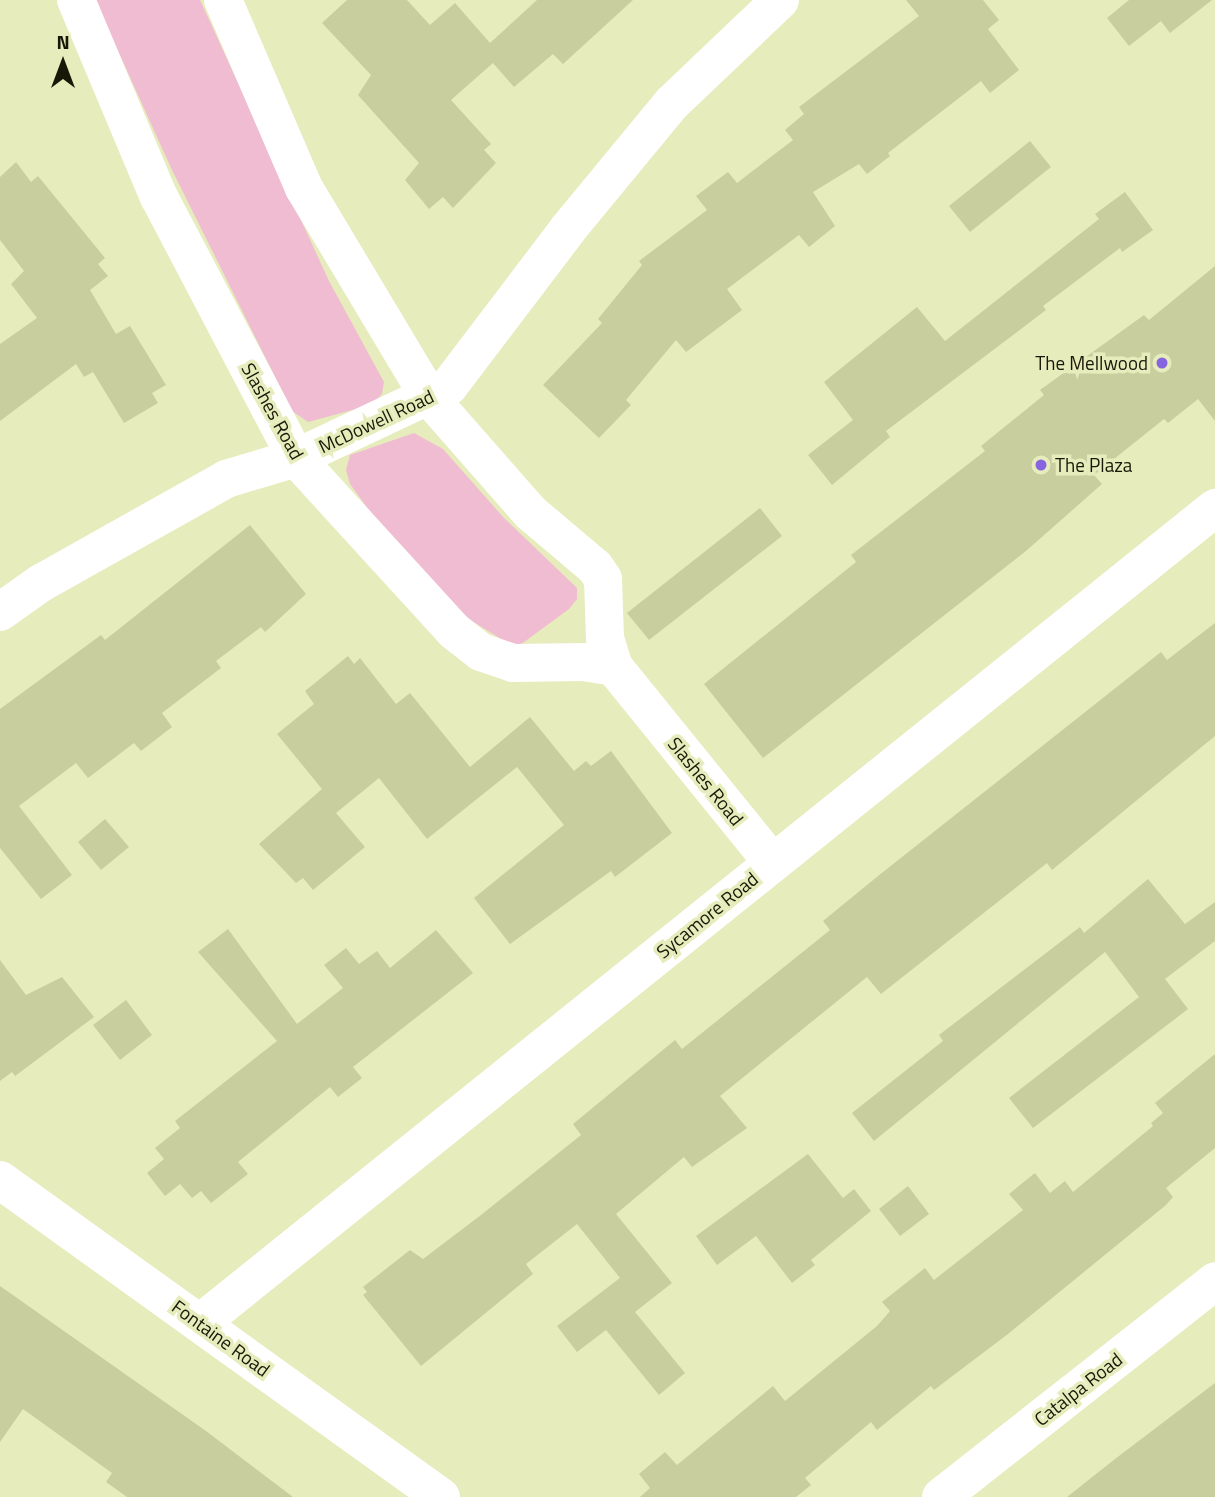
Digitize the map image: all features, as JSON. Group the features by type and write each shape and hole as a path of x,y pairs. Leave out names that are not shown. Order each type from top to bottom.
{"street":[{"name":"Slashes Road","path":"76,0 159,197 296,458 454,631 502,661 614,667"},
{"name":"Slashes Road","path":"223,0 304,188 429,397 531,513 595,567 603,579 605,638 614,667 772,862"},
{"name":"McDowell Road","path":"0,612 41,583 226,480 296,458 449,386 467,367 568,229 673,103 780,0"},
{"name":"Sycamore Road","path":"200,1323 1215,508"},
{"path":"533,663 556,654 587,624 605,594"},
{"name":"Fontaine Road","path":"0,1180 441,1497"},
{"name":"Catalpa Road","path":"941,1497 1215,1281"}],"shaded area":[{"path":"95,0 200,0 329,281 384,382 382,394 371,405 308,422 292,411 171,168"},
{"path":"414,433 443,449 504,518 577,588 577,599 569,609 516,648 465,617 392,542 350,484 346,470 350,455"}],"building":[{"path":"347,0 407,0 430,25 455,3 490,43 537,0 633,0 563,64 553,54 514,87 493,63 451,100 491,144 484,150 496,163 453,208 443,197 429,209 405,180 419,163 358,95 371,75 322,23"},
{"path":"906,0 983,0 999,20 988,29 1019,70 990,93 981,81 888,153 890,156 867,174 859,164 813,192 835,226 809,247 799,235 727,289 742,310 686,352 676,340 626,400 631,405 599,438 543,385 602,323 598,319 642,265 639,261 707,210 696,196 728,172 737,183 793,140 785,130 804,114 799,107 919,16"},
{"path":"1129,0 1212,0 1170,33 1161,21 1129,46 1107,18"},
{"path":"1030,141 1051,167 970,232 949,206"},
{"path":"16,162 31,182 38,176 105,258 98,264 108,276 90,290 116,334 130,326 166,385 152,393 158,403 124,423 93,372 84,377 76,364 0,421 0,344 37,318 11,284 24,271 0,240 0,177"},
{"path":"1125,192 1153,230 1122,252 1120,248 1043,306 1046,310 886,431 890,437 832,485 808,455 853,420 824,382 917,307 945,341 1099,219 1095,214"},
{"path":"1215,266 1215,421 1198,399 1168,423 1164,419 1094,475 1102,484 1026,551 763,758 704,684 856,562 851,555 985,451 981,446 1044,395 1040,390 1144,315 1149,320"},
{"path":"760,508 782,536 649,640 627,613"},
{"path":"250,525 306,594 265,632 261,627 216,661 221,668 162,713 172,727 141,751 134,743 88,778 76,763 19,806 72,875 41,899 0,848 0,709 101,635 105,640"},
{"path":"1215,623 1215,736 1052,870 1047,863 881,994 867,977 720,1096 747,1128 692,1167 684,1157 616,1214 672,1283 635,1312 685,1373 659,1395 606,1330 577,1352 557,1326 620,1278 577,1224 526,1264 533,1274 421,1366 363,1295 367,1292 363,1287 410,1250 423,1259 481,1215 581,1135 573,1124 675,1040 682,1049 830,930 823,921 878,876 1161,652 1167,660"},
{"path":"348,656 354,664 360,658 396,704 410,693 470,767 530,717 574,771 586,761 591,766 611,751 672,833 615,877 611,871 510,944 474,898 564,825 517,767 427,839 379,778 336,813 365,847 313,890 303,878 296,883 259,844 322,789 277,734 314,704 305,691"},
{"path":"105,819 129,847 101,870 78,842"},
{"path":"1148,879 1185,924 1215,902 1215,941 1165,979 1188,1009 1033,1128 1009,1098 1139,997 1105,952 874,1141 852,1113 943,1041 939,1035 1080,927 1084,933"},
{"path":"228,929 297,1024 343,988 324,965 346,948 359,964 377,951 390,968 436,930 473,973 353,1067 362,1078 338,1097 330,1087 238,1162 248,1174 211,1203 201,1191 192,1198 180,1184 165,1196 147,1173 164,1159 155,1148 180,1128 175,1121 277,1041 198,952"},
{"path":"0,960 26,995 62,977 94,1017 15,1076 12,1072 0,1081"},
{"path":"126,1000 152,1035 120,1060 93,1025"},
{"path":"1215,1054 1215,1148 1166,1188 1173,1197 1166,1205 1008,1334 934,1390 931,1386 877,1430 871,1422 805,1478 811,1485 796,1497 640,1497 650,1488 639,1474 665,1452 677,1465 773,1386 785,1401 877,1326 890,1311 882,1302 925,1268 934,1280 1023,1210 1009,1194 1035,1173 1050,1193 1065,1181 1073,1192 1153,1126 1151,1123 1163,1113 1155,1103"},
{"path":"808,1154 843,1198 854,1189 871,1211 811,1260 815,1265 792,1283 756,1236 717,1265 696,1236"},
{"path":"908,1186 929,1214 900,1236 879,1209"},
{"path":"0,1286 206,1431 293,1497 127,1497 106,1482 112,1473 23,1409 0,1442"},
{"path":"1215,1383 1215,1497 1067,1497 1115,1459"}],"place":[{"name":"The Mellwood","path":"1162,363"},
{"name":"The Plaza","path":"1041,465"}]}
